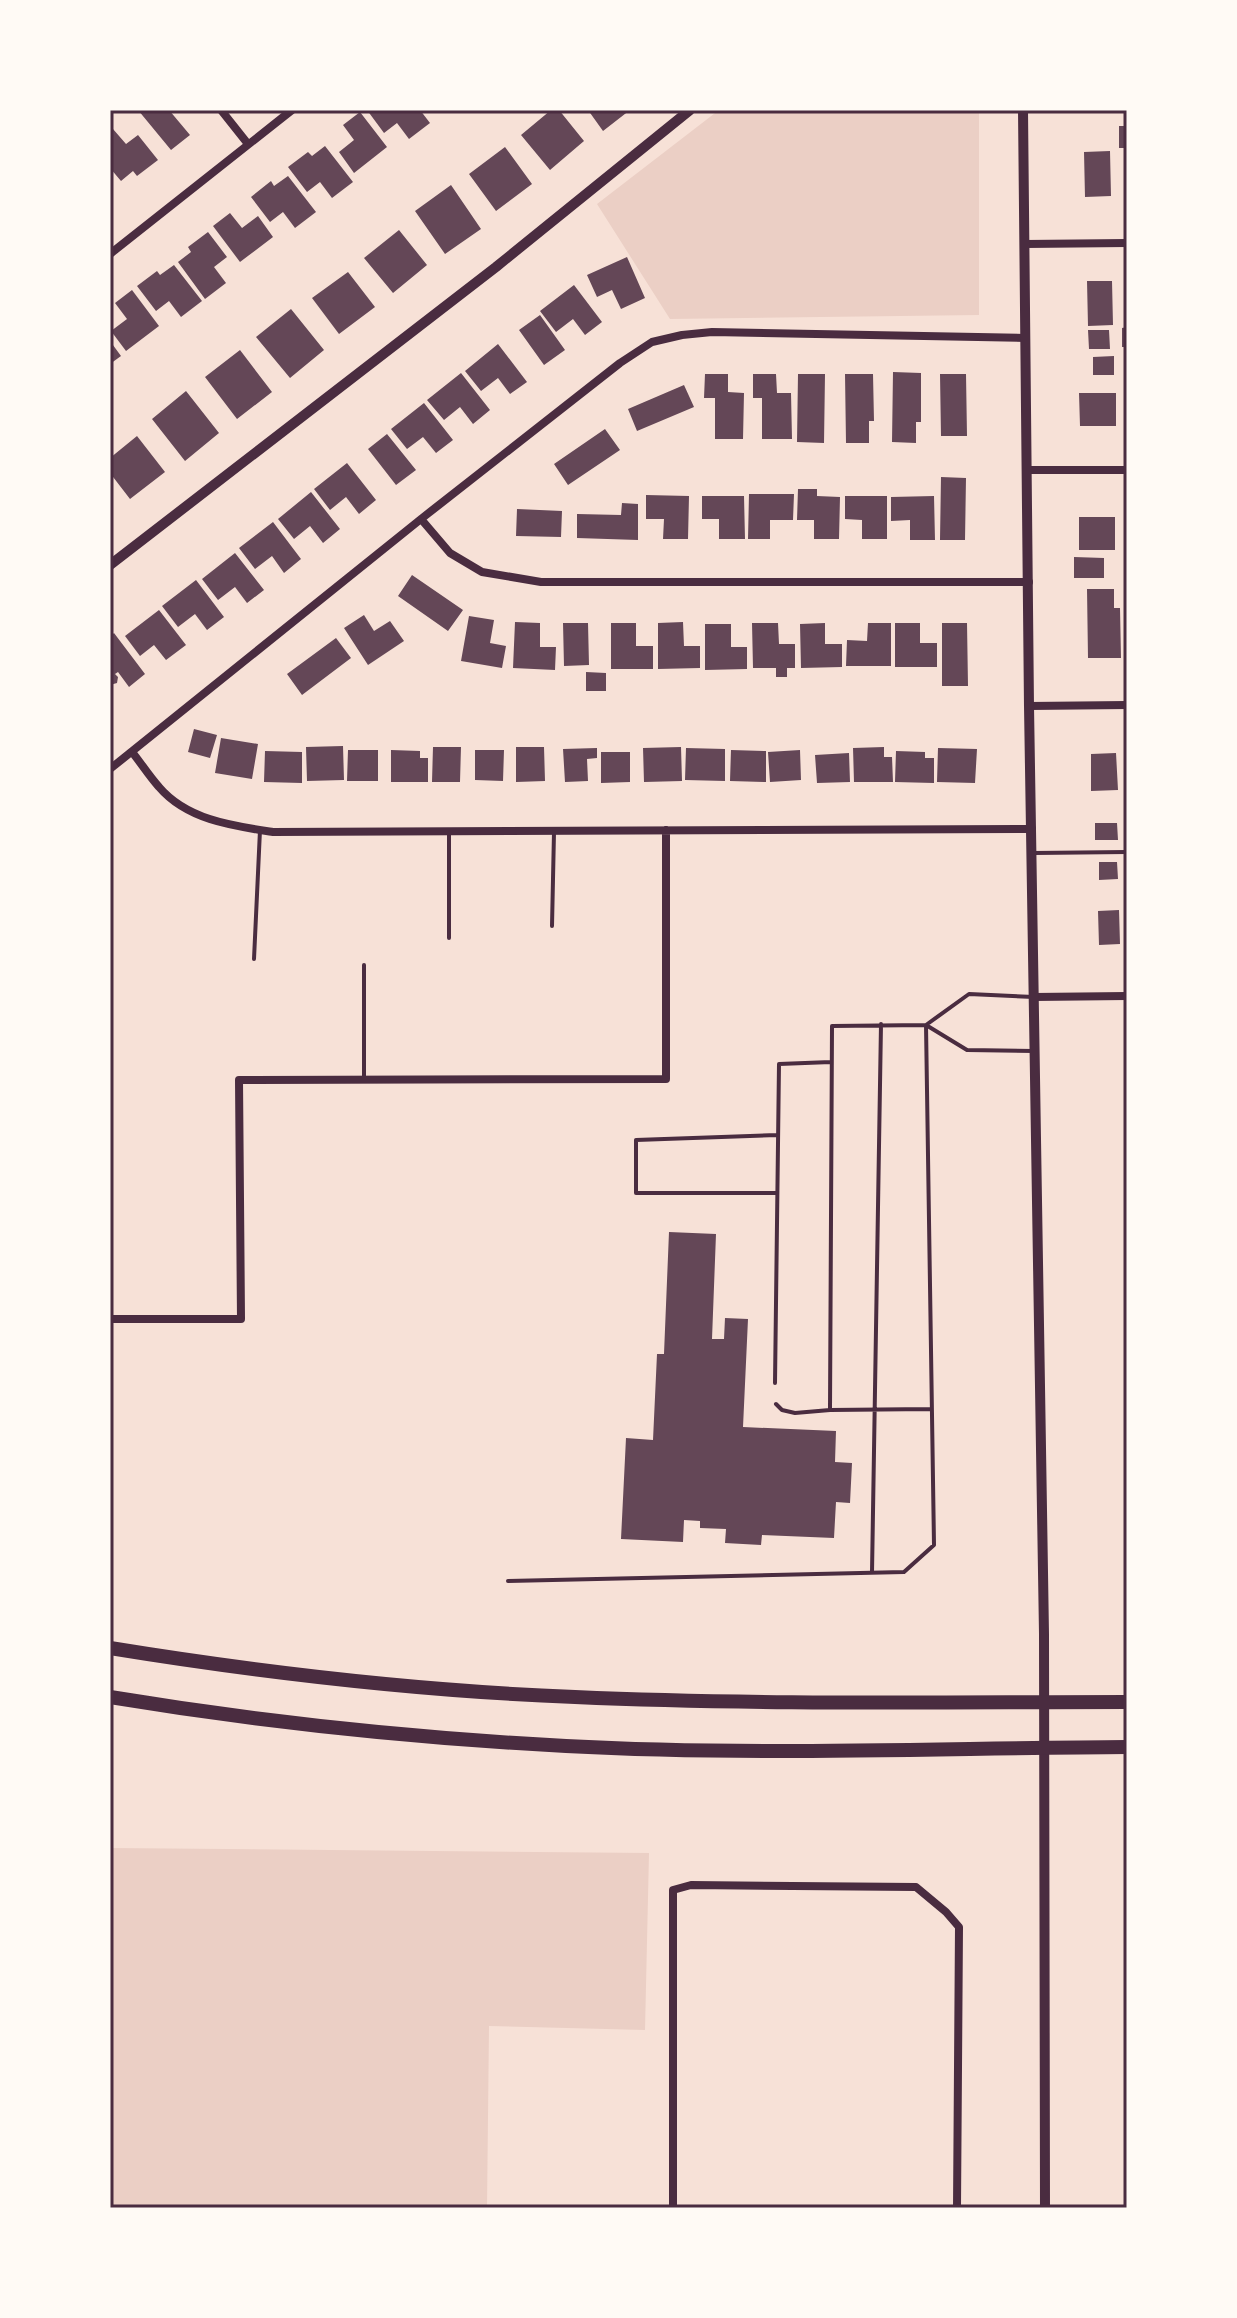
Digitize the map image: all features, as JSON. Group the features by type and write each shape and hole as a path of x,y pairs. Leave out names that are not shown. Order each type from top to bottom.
{"highway":[{"path":"110,1648 199,1663 326,1678 573,1697 715,1702 1127,1702"},
{"path":"110,1697 316,1727 567,1746 711,1750 1127,1747"}],"street":[{"path":"221,110 248,144"},
{"path":"110,254 292,110"},
{"path":"110,565 496,267 690,110"},
{"path":"1023,110 1044,1634 1045,2208"},
{"path":"1025,244 1127,243"},
{"path":"110,769 421,519 620,363 652,342 712,332 1026,338"},
{"path":"1028,470 1127,470"},
{"path":"421,519 450,553 482,572 541,582 1029,582"},
{"path":"1029,706 1127,705"},
{"path":"132,752 161,789 182,805 206,819 260,830 1032,829"},
{"path":"110,1319 241,1319 239,1080 666,1079 666,830"},
{"path":"1034,997 1127,996"},
{"path":"673,2208 673,1890 691,1885 916,1887 959,1927 957,2208"}],"lane":[{"path":"254,959 260,830"},
{"path":"449,831 449,938"},
{"path":"552,926 554,831"},
{"path":"1032,853 1127,852"},
{"path":"364,965 364,1080"},
{"path":"926,1025 969,994 1034,997"},
{"path":"872,1573 881,1024"},
{"path":"508,1581 904,1572 934,1545 926,1025"},
{"path":"830,1410 832,1026 926,1025 967,1050 1035,1051"},
{"path":"775,1383 779,1064 831,1062"},
{"path":"776,1193 636,1193 636,1140 777,1135"},
{"path":"776,1404 782,1410 795,1413 875,1408 931,1409"}],"shaded area":[{"path":"719,110 979,110 979,315 670,319 597,204"},
{"path":"110,1848 649,1853 645,2030 489,2026 487,2208 110,2208"}],"building":[{"path":"138,110 169,110 190,135 171,150"},
{"path":"367,110 420,110 430,123 409,139 397,123 384,133"},
{"path":"551,110 559,110 584,141 550,170 521,135"},
{"path":"588,110 630,110 603,131"},
{"path":"360,112 387,147 354,173 339,152 354,140 343,125"},
{"path":"1119,126 1127,126 1127,148 1119,148"},
{"path":"113,129 126,144 138,135 158,160 137,176 133,171 121,181 110,168 110,132"},
{"path":"325,146 353,182 332,198 320,182 307,192 288,167 308,152 312,156"},
{"path":"505,147 532,184 496,211 469,174"},
{"path":"1110,151 1111,196 1085,197 1084,152"},
{"path":"288,176 316,212 295,228 283,212 270,222 251,197 271,181 274,186"},
{"path":"451,185 481,229 445,254 415,211"},
{"path":"230,213 242,228 258,216 273,237 240,262 213,226"},
{"path":"399,230 427,265 393,293 364,258"},
{"path":"208,232 227,257 214,267 226,283 205,299 178,262 191,252 188,247"},
{"path":"627,257 645,298 621,309 612,290 597,297 587,275"},
{"path":"174,265 202,301 181,317 169,301 156,311 137,286 157,271 160,275"},
{"path":"348,272 375,307 339,334 312,298"},
{"path":"1087,281 1112,281 1113,325 1088,326"},
{"path":"574,285 602,322 585,335 573,319 556,332 540,311"},
{"path":"132,290 159,326 126,351 111,331 127,319 115,303"},
{"path":"291,309 324,350 290,378 256,337"},
{"path":"540,315 565,350 544,365 519,330"},
{"path":"1127,327 1127,347 1122,347 1122,328"},
{"path":"1088,330 1109,330 1110,349 1089,349"},
{"path":"110,341 121,356 110,364"},
{"path":"498,344 527,382 510,394 498,378 481,391 465,371"},
{"path":"240,350 272,392 237,419 205,377"},
{"path":"1114,356 1114,375 1093,375 1093,357"},
{"path":"893,372 921,373 921,422 916,422 916,443 892,442"},
{"path":"461,373 490,410 473,424 460,407 444,420 427,400"},
{"path":"705,374 728,374 728,392 744,393 743,439 715,439 715,398 704,398"},
{"path":"753,374 776,374 777,393 791,393 792,439 762,439 762,398 753,398"},
{"path":"798,374 825,374 824,443 797,442"},
{"path":"845,374 873,374 874,421 869,421 869,443 846,443"},
{"path":"940,374 966,374 967,436 941,436"},
{"path":"684,385 694,407 637,431 628,409"},
{"path":"1124,388 1127,388 1127,421 1124,421"},
{"path":"186,391 219,433 185,461 152,419"},
{"path":"1079,393 1116,393 1116,426 1080,426"},
{"path":"424,403 453,440 436,453 423,437 407,449 391,429"},
{"path":"605,429 620,450 568,485 554,464"},
{"path":"387,434 416,470 396,485 368,449"},
{"path":"137,436 165,472 130,499 110,473 110,458"},
{"path":"347,463 376,500 359,514 346,497 330,510 314,489"},
{"path":"941,477 966,478 965,540 940,540"},
{"path":"798,489 817,489 817,496 840,497 839,539 814,539 814,520 797,520"},
{"path":"311,492 340,529 323,543 310,526 294,539 278,519"},
{"path":"749,494 794,494 793,520 770,520 770,539 748,539"},
{"path":"646,495 689,496 688,539 663,539 664,519 646,519"},
{"path":"702,496 744,496 745,539 719,539 719,519 702,519"},
{"path":"845,496 887,496 887,539 862,539 862,520 845,519"},
{"path":"934,496 935,540 910,540 910,520 891,521 891,497"},
{"path":"622,503 638,504 638,540 577,538 577,514 621,515"},
{"path":"517,509 562,511 561,537 516,536"},
{"path":"1079,517 1115,517 1115,550 1079,550"},
{"path":"273,522 301,559 284,573 272,556 255,569 239,548"},
{"path":"235,553 264,590 247,603 235,587 218,600 202,579"},
{"path":"1074,557 1104,558 1104,578 1074,578"},
{"path":"412,575 463,610 448,631 398,596"},
{"path":"196,580 224,617 207,630 195,614 178,627 162,606"},
{"path":"1087,589 1114,589 1114,608 1120,608 1121,658 1088,658"},
{"path":"159,610 186,645 166,660 154,645 140,656 125,636"},
{"path":"364,615 374,631 390,621 404,641 368,665 344,628"},
{"path":"469,616 494,620 490,643 506,646 502,668 461,661"},
{"path":"515,622 540,623 540,647 556,647 555,670 513,668"},
{"path":"683,622 684,646 700,646 700,668 658,669 658,623"},
{"path":"563,623 588,623 589,665 564,666"},
{"path":"611,623 636,623 636,646 653,646 653,669 611,669"},
{"path":"752,623 778,623 779,644 795,644 795,668 787,668 787,677 776,677 776,668 753,668"},
{"path":"825,623 825,644 842,644 842,667 801,668 800,624"},
{"path":"868,623 891,623 891,666 846,666 847,640 867,641"},
{"path":"895,623 920,623 920,643 937,643 937,667 895,667"},
{"path":"942,623 967,623 968,686 942,686"},
{"path":"705,624 731,624 731,647 747,647 747,669 705,670"},
{"path":"114,633 145,674 129,687 118,672 115,674 117,683 110,685 110,637"},
{"path":"336,638 351,658 302,695 287,674"},
{"path":"586,672 606,673 606,691 586,691"},
{"path":"194,729 217,735 210,758 188,752"},
{"path":"221,738 258,744 252,779 215,773"},
{"path":"343,746 344,780 307,781 306,747"},
{"path":"433,747 461,747 460,782 432,782"},
{"path":"516,747 544,747 545,781 516,782"},
{"path":"681,747 682,781 644,782 643,748"},
{"path":"884,747 884,757 892,757 893,782 854,782 853,748"},
{"path":"597,748 597,758 587,759 588,781 565,782 563,749"},
{"path":"686,748 725,749 725,781 685,780"},
{"path":"938,748 977,749 975,783 937,782"},
{"path":"348,750 378,750 378,781 347,781"},
{"path":"391,750 420,751 420,758 428,758 428,782 391,782"},
{"path":"475,750 504,750 503,781 475,780"},
{"path":"731,750 766,751 766,782 730,781"},
{"path":"800,750 801,780 770,782 768,752"},
{"path":"265,751 302,752 302,783 264,782"},
{"path":"896,751 925,752 925,758 934,758 934,783 895,782"},
{"path":"601,752 630,752 630,782 601,783"},
{"path":"849,753 850,782 817,783 815,755"},
{"path":"1116,753 1118,790 1091,791 1091,754"},
{"path":"1095,823 1117,823 1118,840 1095,840"},
{"path":"1099,862 1117,862 1118,879 1099,880"},
{"path":"1119,910 1120,944 1099,945 1098,911"},
{"path":"669,1232 716,1234 712,1339 724,1339 725,1318 748,1319 743,1427 836,1431 835,1462 852,1463 850,1503 836,1502 834,1538 762,1535 761,1545 725,1543 726,1529 700,1528 700,1521 684,1520 683,1542 621,1539 626,1438 653,1440 657,1354 664,1354"}]}
